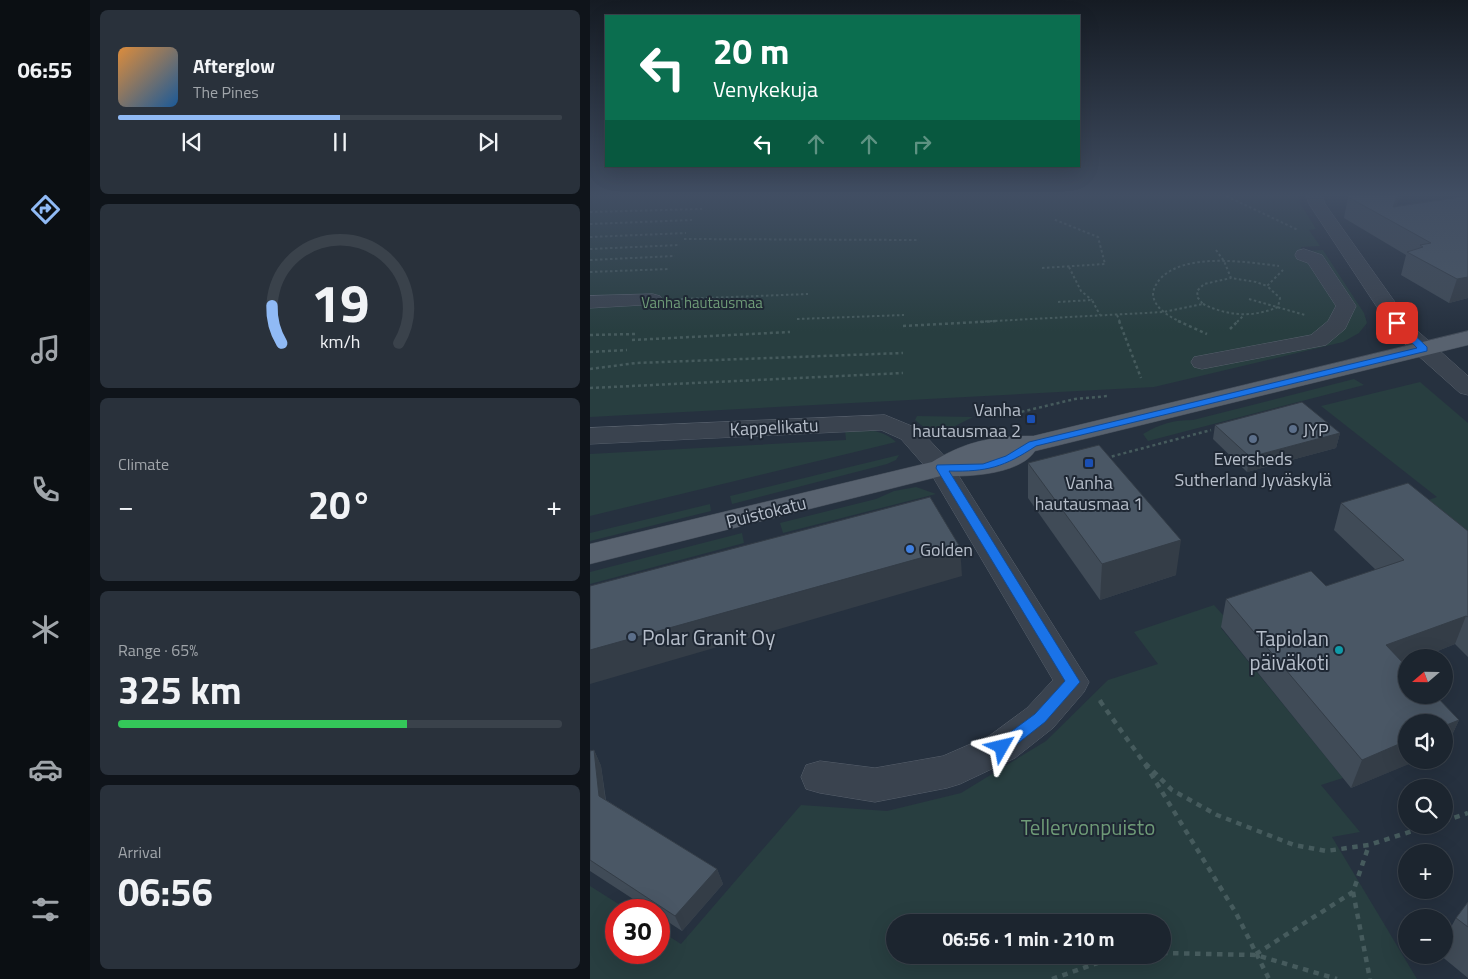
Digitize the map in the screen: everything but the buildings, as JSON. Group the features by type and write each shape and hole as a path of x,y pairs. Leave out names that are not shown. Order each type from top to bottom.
{"main road":[{"name":"Puistokatu","path":"590,554 941,468 977,469 986,467 1010,458 1033,444 1468,338"}],"street":[{"path":"1341,240 1397,323 1423,349 1468,388"},
{"path":"1304,246 1347,248"},
{"path":"1202,362 1318,340 1337,324 1346,306 1315,259 1304,246"},
{"path":"590,302 653,300"},
{"name":"Kappelikatu","path":"590,436 884,422 910,434 941,468 1072,682"},
{"path":"820,777 875,785 947,772 1002,747 1040,718 1072,682"}],"path":[{"path":"844,240 917,240"},
{"path":"1042,268 1105,264 1099,240"},
{"path":"1294,240 1304,246"},
{"path":"590,248 680,244"},
{"path":"1216,250 1224,261 1231,278"},
{"path":"590,260 675,256"},
{"path":"1246,353 1164,312 1154,301 1153,289 1159,279 1171,271 1191,264 1224,261 1286,267 1267,286"},
{"path":"1070,266 1081,291 1092,300 1100,316"},
{"path":"590,272 669,269"},
{"path":"1231,278 1256,282 1267,286 1280,298 1278,308 1268,312 1244,316 1220,311 1203,304 1198,298 1197,291 1204,284 1231,278"},
{"path":"653,300 808,294"},
{"path":"1249,299 1268,305"},
{"path":"1058,302 1092,300"},
{"path":"903,326 1164,312 1203,304"},
{"path":"797,319 904,315"},
{"path":"1117,315 1142,378"},
{"path":"632,340 790,332"},
{"path":"590,335 635,334"},
{"path":"590,352 627,350"},
{"path":"590,369 636,363 903,353"},
{"path":"590,388 903,373"},
{"path":"1072,682 1103,702 1142,760 1236,913 1269,979"},
{"path":"1142,760 1172,790 1217,815 1294,846 1326,851 1369,846 1404,834"},
{"path":"1453,818 1468,813"},
{"path":"1369,846 1353,892 1370,979"},
{"path":"1256,955 1353,892"},
{"path":"1171,953 1256,955 1337,979"},
{"path":"1052,979 1094,964"}],"green space":[{"name":"Vanha hautausmaa","path":"590,240 1316,240 1320,246 1301,247 1303,251 1323,250 1364,313 1367,323 1359,333 1343,342 1154,387 590,417"},
{"path":"1354,379 1364,385 1148,441 1143,434 1167,423 1193,420"},
{"path":"1420,382 1468,423 1468,568 1400,510 1437,497 1321,406"},
{"path":"917,416 973,417 953,427 930,432 915,420"},
{"path":"845,429 879,432 896,442 590,516 590,454 846,440"},
{"path":"899,455 896,460 887,464 732,504 730,496"},
{"path":"916,487 936,494 783,533 780,523 876,499 894,491"},
{"path":"710,504 711,511 590,541 590,533"},
{"path":"742,533 744,543 590,584 590,572"},
{"name":"Tellervonpuisto","path":"1214,605 1231,624 1221,628 1343,778 1321,785 1360,832 1332,837 1398,947 1398,964 1408,964 1417,979 590,979 590,886 611,899 605,899 605,964 670,964 670,937 681,944 801,805 887,811 961,793 1046,741 1108,680 1158,664 1134,632"}],"place":[{"name":"Vanha hautausmaa 2","path":"1031,419"},
{"name":"JYP","path":"1293,429"},
{"name":"Eversheds Sutherland Jyväskylä","path":"1253,439"},
{"name":"Vanha hautausmaa 1","path":"1089,463"},
{"name":"Golden","path":"910,549"},
{"name":"Polar Granit Oy","path":"632,637"},
{"name":"Tapiolan päiväkoti","path":"1339,650"}],"route":[{"path":"1002,747 1040,718 1072,682 941,468 977,469 986,467 1010,458 1033,444 1423,349 1397,323"}]}
